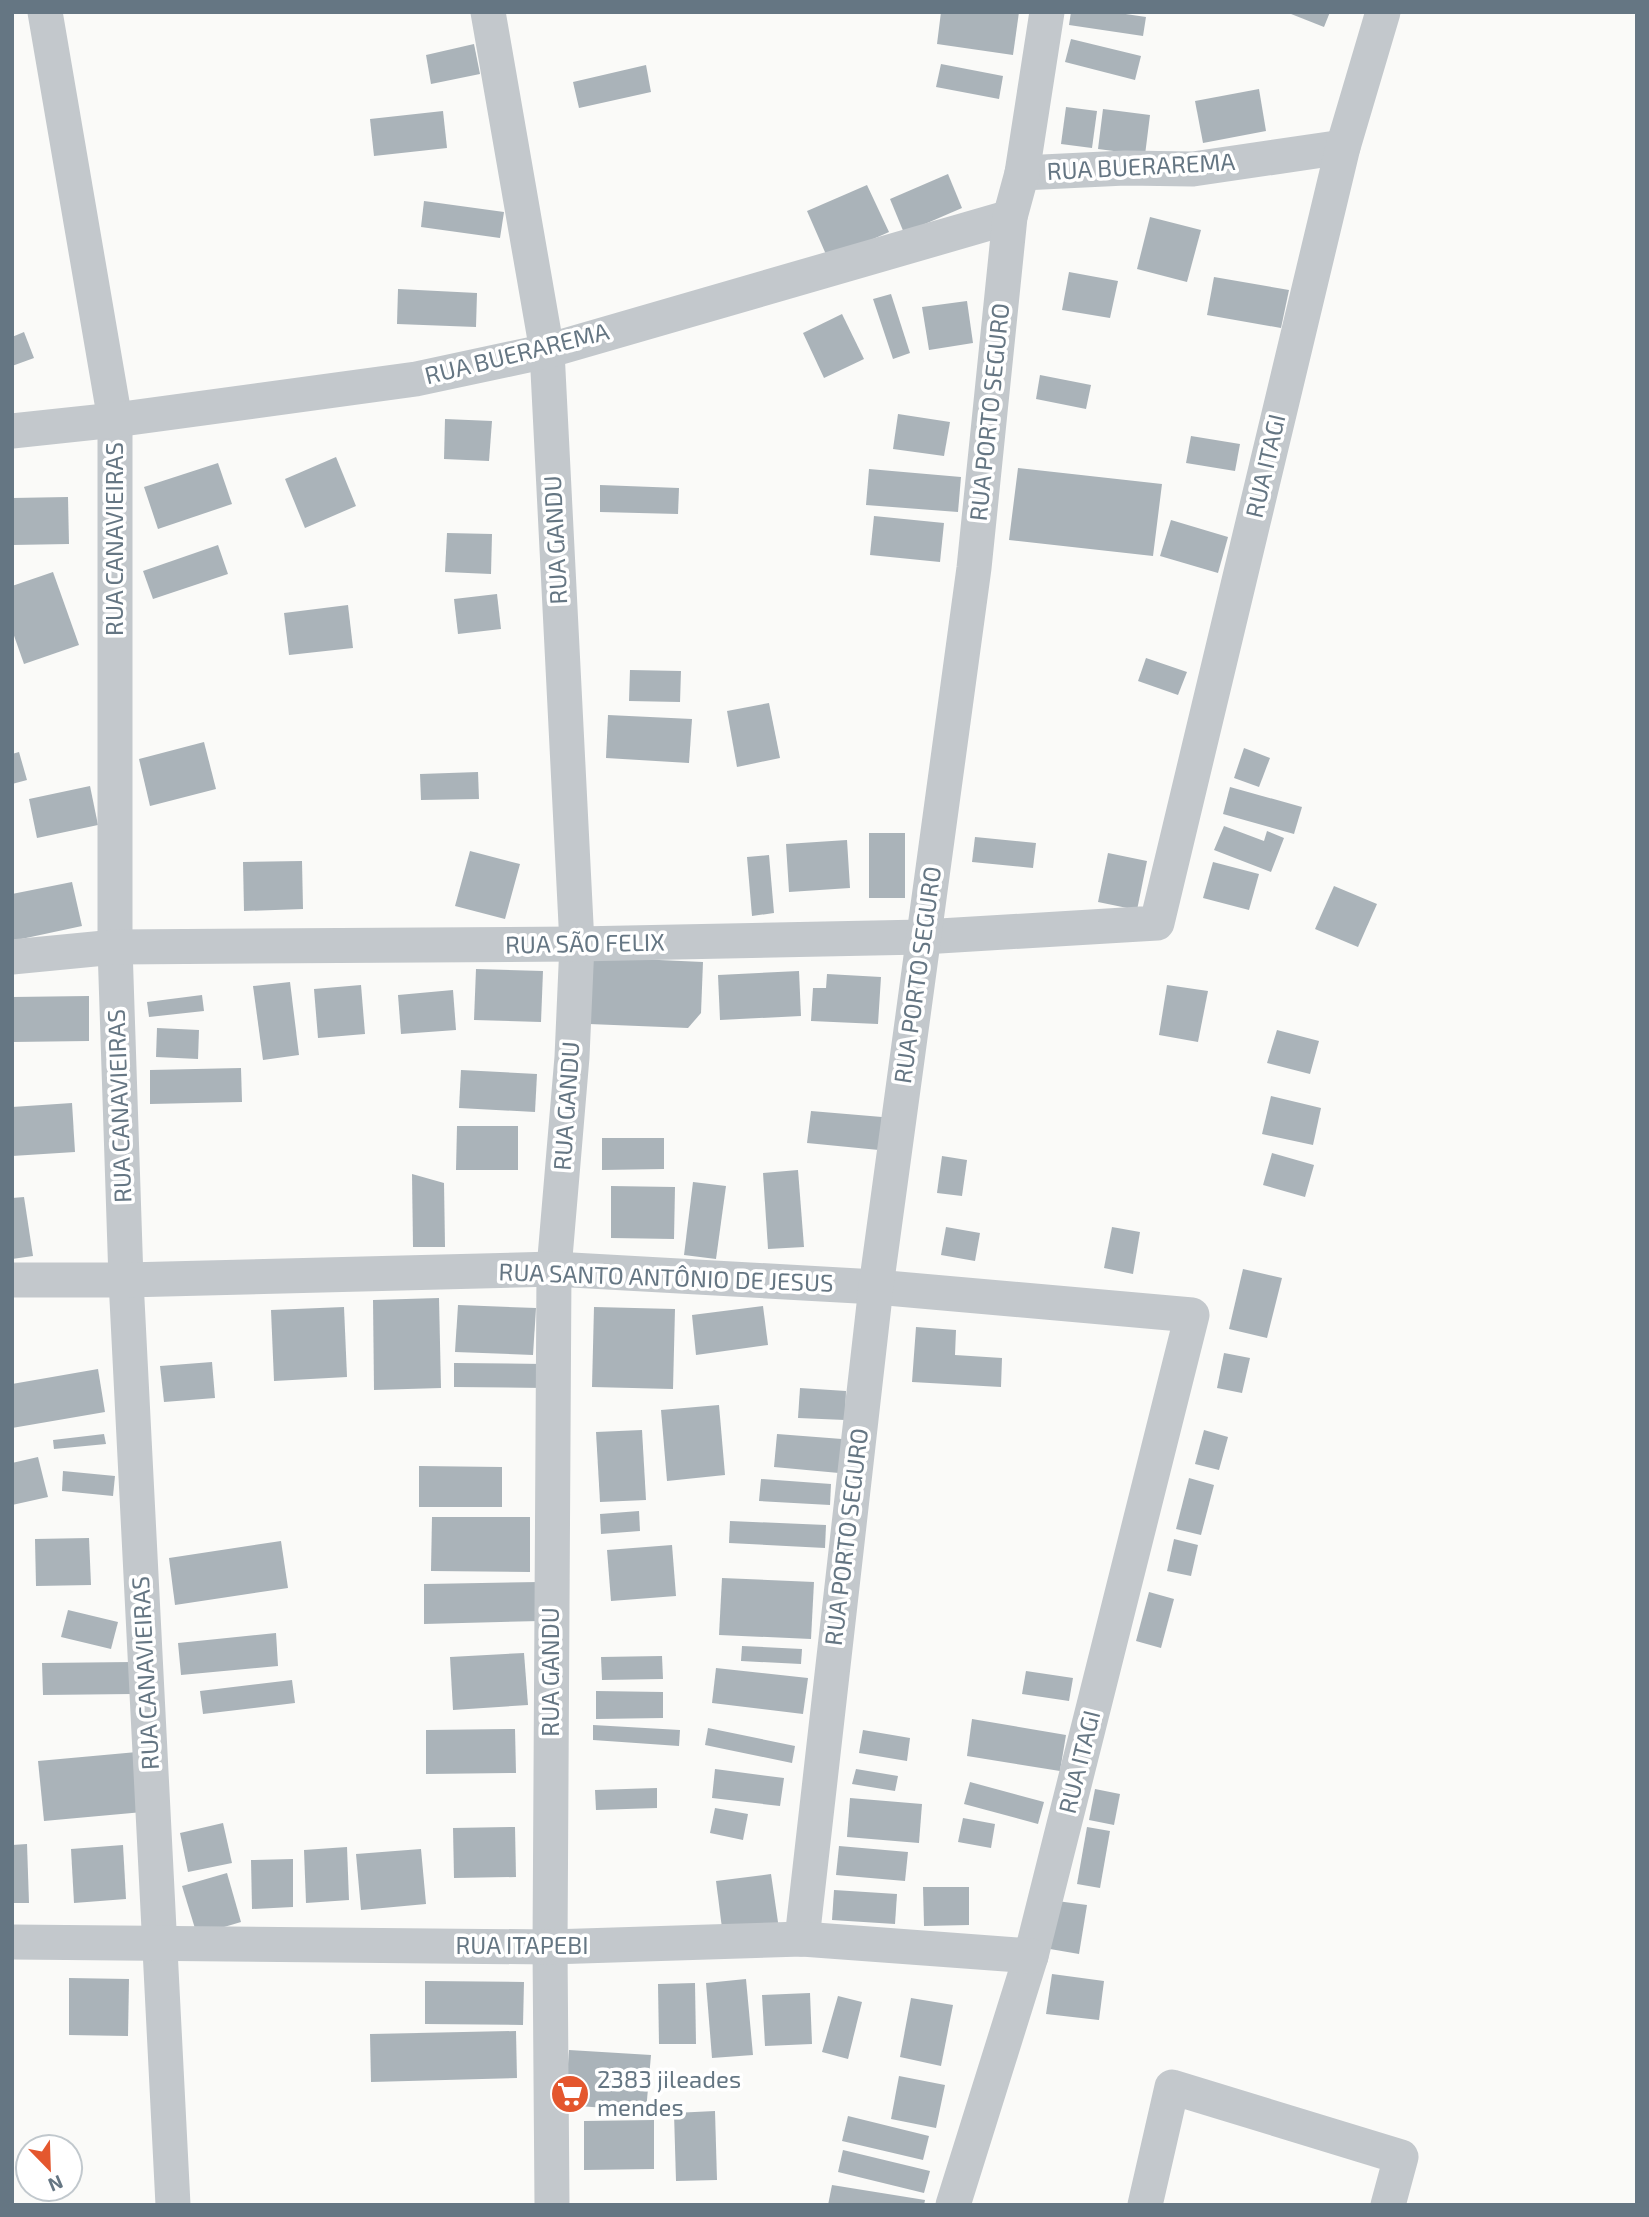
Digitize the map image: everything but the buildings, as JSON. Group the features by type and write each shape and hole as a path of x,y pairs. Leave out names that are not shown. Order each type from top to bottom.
{"street":[{"name":"RUA CANAVIEIRAS","path":"45,12 115,420 115,947 126,1280 173,2205"},
{"name":"RUA GANDU","path":"488,12 547,351 577,944 572,1057 554,1269 550,1947 552,2205"},
{"name":"RUA PORTO SEGURO","path":"802,1939 876,1287 974,568 1010,217 1022,173 1047,12"},
{"name":"RUA ITAGI","path":"1157,923 1343,147 1382,12"},
{"name":"RUA BUERAREMA","path":"1022,173 1125,168 1193,169 1343,147"},
{"name":"RUA BUERAREMA","path":"12,431 115,420 416,379 547,351 1010,217"},
{"name":"RUA SÃO FELIX","path":"12,957 115,947 577,944 923,937 1157,923"},
{"name":"RUA SANTO ANTÔNIO DE JESUS","path":"12,1280 126,1280 554,1269 876,1287 1192,1315"},
{"name":"RUA ITAGI","path":"953,2205 1031,1956 1192,1315"},
{"name":"RUA ITAPEBI","path":"12,1942 550,1947 802,1939 1031,1956"},
{"path":"1145,2205 1172,2087 1401,2157 1388,2205"}],"place":[{"name":"2383 jileades mendes","path":"570,2094"}]}
